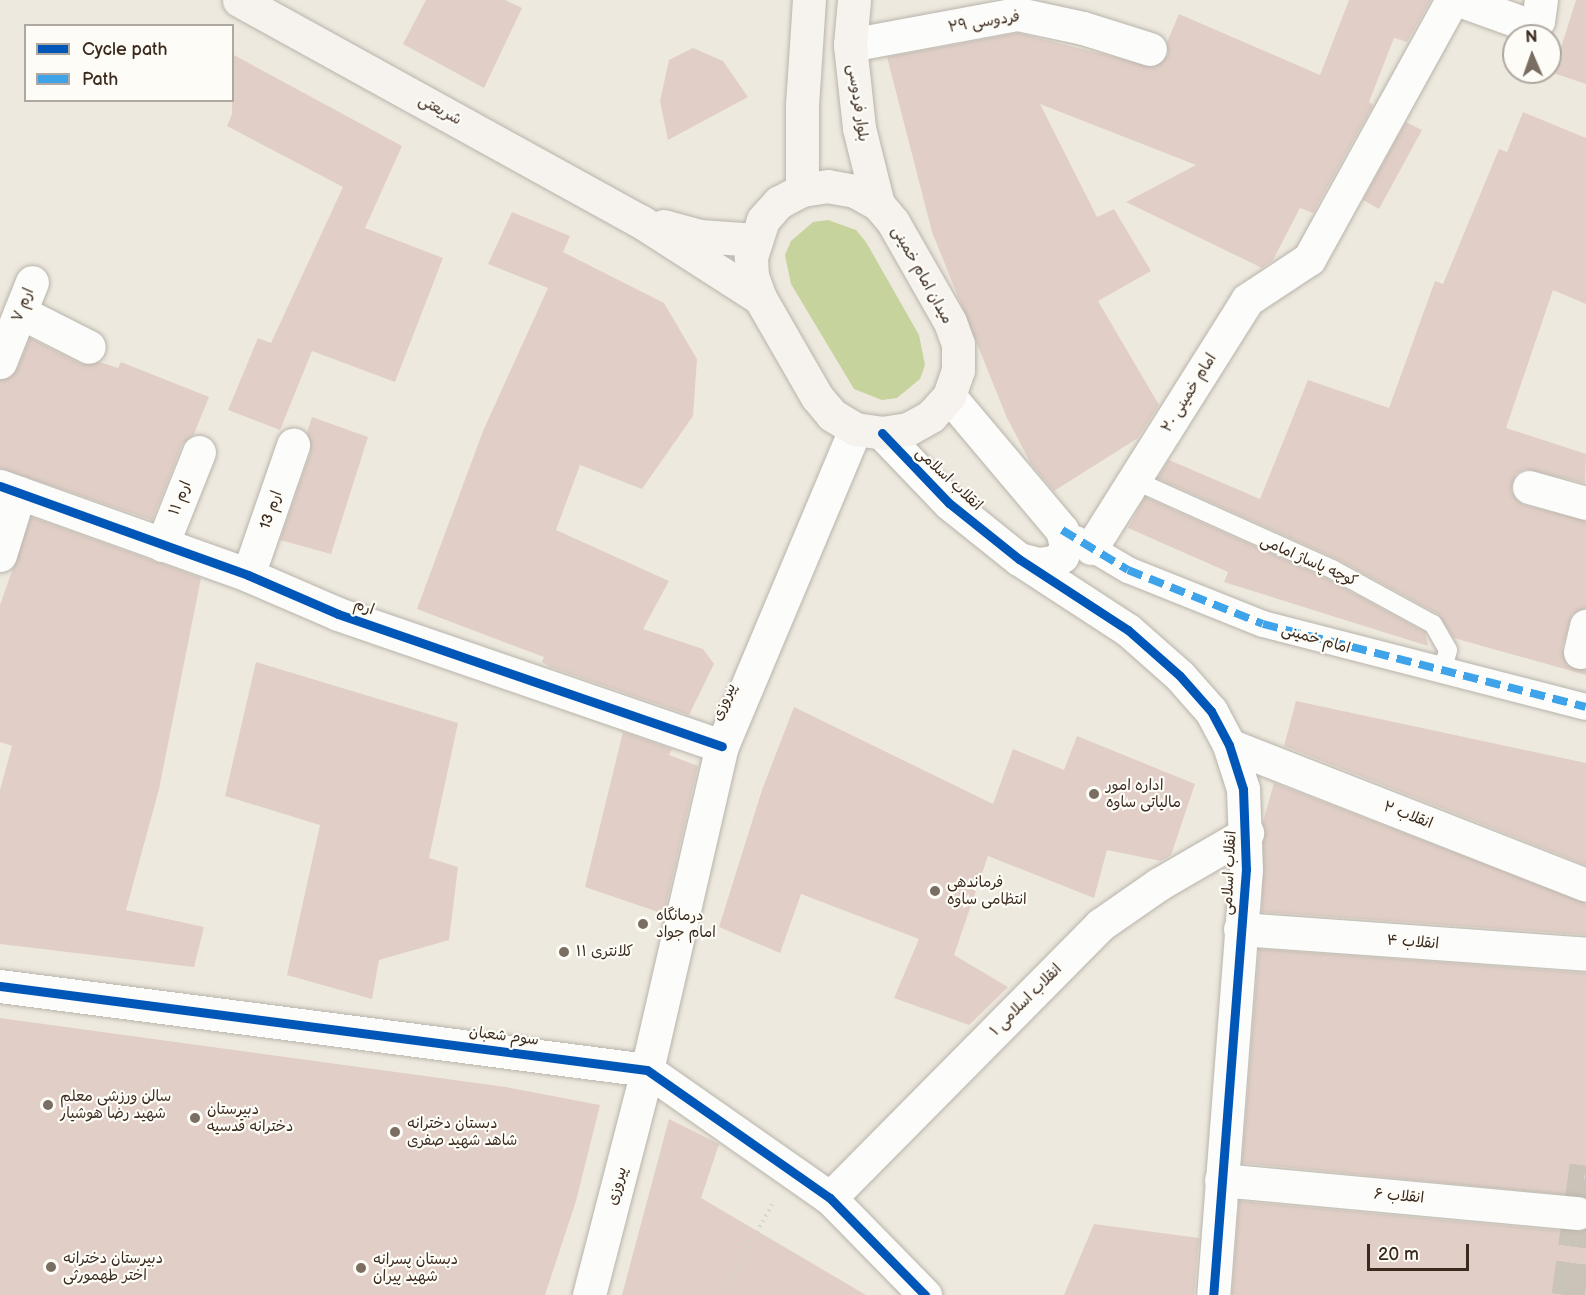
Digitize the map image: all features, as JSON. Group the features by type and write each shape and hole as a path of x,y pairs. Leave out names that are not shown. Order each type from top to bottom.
{"main road":[{"name":"شریعتی","path":"239,0 640,221 760,298"},
{"path":"802,190 802,105 809,0"},
{"name":"بلوار فردوسی","path":"854,0 850,45 859,128 878,204"},
{"name":"میدان امام خمینی","path":"828,186 855,191 878,204 893,222 950,322 958,344 958,370 949,396 931,416 908,429 868,431 832,415 817,397 760,298 752,276 756,240 763,220 779,202 802,190 828,186"},
{"name":"شریعتی","path":"640,221 700,236 756,240"}],"street":[{"name":"امام خمینی ۲۰","path":"1091,548 1247,300 1309,259 1452,0"},
{"path":"1460,0 1523,23 1538,21 1541,0"},
{"name":"فردوسی ۲۹","path":"850,45 1018,14 1072,25 1150,50"},
{"name":"ارم ۷","path":"0,362 32,282"},
{"path":"20,312 89,347"},
{"path":"949,396 1062,530 1066,546 1062,556 1053,562 1038,564 1019,559"},
{"name":"انقلاب اسلامی","path":"868,431 949,503 1019,559 1137,638 1180,676 1211,711 1229,745 1243,789 1247,833 1213,1295"},
{"name":"پیروزی","path":"589,1295 647,1070 722,746 868,431"},
{"name":"ارم 13","path":"248,575 293,446"},
{"name":"ارم ۱۱","path":"162,545 199,452"},
{"path":"1530,487 1586,503"},
{"path":"0,555 9,490"},
{"name":"ارم","path":"9,490 248,575 338,614 722,746"},
{"name":"امام خمینی","path":"1062,530 1160,584 1263,624 1442,673 1586,707"},
{"name":"انقلاب ۲","path":"1229,745 1586,885"},
{"name":"انقلاب اسلامی ۱","path":"830,1198 1100,925 1159,885 1247,833"},
{"name":"انقلاب ۴","path":"1240,929 1586,954"},
{"name":"سوم شعبان","path":"0,986 647,1070 830,1198 925,1295"},
{"name":"انقلاب ۶","path":"1221,1180 1577,1213"}],"lane":[{"name":"کوچه پاساژ امامی","path":"1134,480 1332,569 1433,624 1448,650 1442,673"}],"path":[{"path":"722,1295 788,1170"}],"green space":[{"path":"828,220 856,230 866,242 919,335 925,365 920,379 897,398 882,400 854,389 791,284 785,255 791,241 813,222"}],"building":[{"path":"426,0 505,0 522,8 484,88 403,44"},
{"path":"1349,0 1431,0 1407,42 1394,38 1369,102 1373,105 1313,213 1300,208 1273,260 1262,268 1126,202 1196,165 1040,104 1097,217 1114,209 1151,271 1098,301 1159,405 1138,438 1054,491 1031,464 1007,418 932,232 887,57 1018,33 1154,67 1168,55 1167,42 1179,14 1320,75"},
{"path":"1576,0 1586,0 1586,84 1562,76 1562,44"},
{"path":"693,48 723,61 748,97 668,140 660,101 669,60"},
{"path":"234,55 402,146 365,228 443,258 395,382 312,351 280,430 228,410 258,338 271,343 343,187 227,126 232,114"},
{"path":"1523,112 1586,138 1586,304 1553,290 1506,428 1586,454 1585,483 1525,469 1516,474 1511,491 1524,505 1586,521 1586,608 1572,614 1562,648 1567,665 1586,670 1586,675 1454,638 1438,614 1337,559 1157,478 1169,460 1260,499 1308,380 1389,408 1435,281 1443,284 1499,149 1507,152"},
{"path":"1406,122 1422,130 1379,209 1363,200"},
{"path":"512,212 570,236 563,252 664,303 697,359 693,416 642,489 580,465 556,530 669,581 643,629 703,649 714,664 689,715 550,667 542,662 544,657 417,609 483,431 548,288 488,264"},
{"path":"30,338 81,364 100,362 118,368 121,362 209,397 194,434 182,445 152,520 0,468 0,380 11,377 17,369"},
{"path":"312,417 368,437 331,554 280,540 311,451 307,433"},
{"path":"1145,497 1327,579 1425,632 1428,646 1224,582 1228,572 1128,528"},
{"path":"31,517 201,578 159,789 126,910 204,927 194,967 0,944 0,790 12,746 0,742 0,605"},
{"path":"256,662 458,723 429,858 458,867 449,940 379,960 372,999 287,975 320,825 225,796"},
{"path":"1296,701 1586,763 1586,865 1284,746"},
{"path":"794,707 993,804 1013,749 1064,770 1077,736 1195,784 1171,855 1161,861 1107,850 1094,898 988,856 954,955 1008,987 969,1025 894,998 919,939 801,894 780,953 719,927 762,790"},
{"path":"623,732 672,749 669,755 698,766 664,914 585,887"},
{"path":"1274,783 1586,903 1586,935 1262,912 1263,822"},
{"path":"1259,949 1586,973 1586,1197 1242,1163"},
{"path":"0,1018 506,1087 600,1105 576,1201 545,1295 0,1295"},
{"path":"669,1119 719,1144 701,1198 866,1295 622,1295"},
{"path":"1239,1201 1575,1232 1586,1229 1586,1295 1232,1295"},
{"path":"1094,1224 1199,1238 1194,1295 1064,1295"}],"tunnel":[{"path":"1568,1295 1586,1165"}],"marked path":[{"path":"1062,530 1128,570 1263,624 1586,707"}],"cycle path":[{"path":"882,433 949,503 1019,559 1128,630 1180,676 1211,711 1229,745 1243,789 1246,869 1213,1295"},
{"path":"0,486 248,575 338,614 722,746"},
{"path":"0,986 647,1070 830,1198 925,1295"}],"place":[{"name":"اداره امور مالیاتی ساوه","path":"1094,794"},
{"name":"فرماندهی انتظامی ساوه","path":"935,891"},
{"name":"درمانگاه امام جواد","path":"643,924"},
{"name":"کلانتری ۱۱","path":"564,952"},
{"name":"سالن ورزشی معلم شهید رضا هوشیار","path":"48,1105"},
{"name":"دبیرستان دخترانه قدسیه","path":"195,1118"},
{"name":"دبستان دخترانه شاهد شهید صفری","path":"395,1132"},
{"name":"دبیرستان دخترانه اختر طهمورثی","path":"51,1267"},
{"name":"دبستان پسرانه شهید پیران","path":"361,1268"}]}
